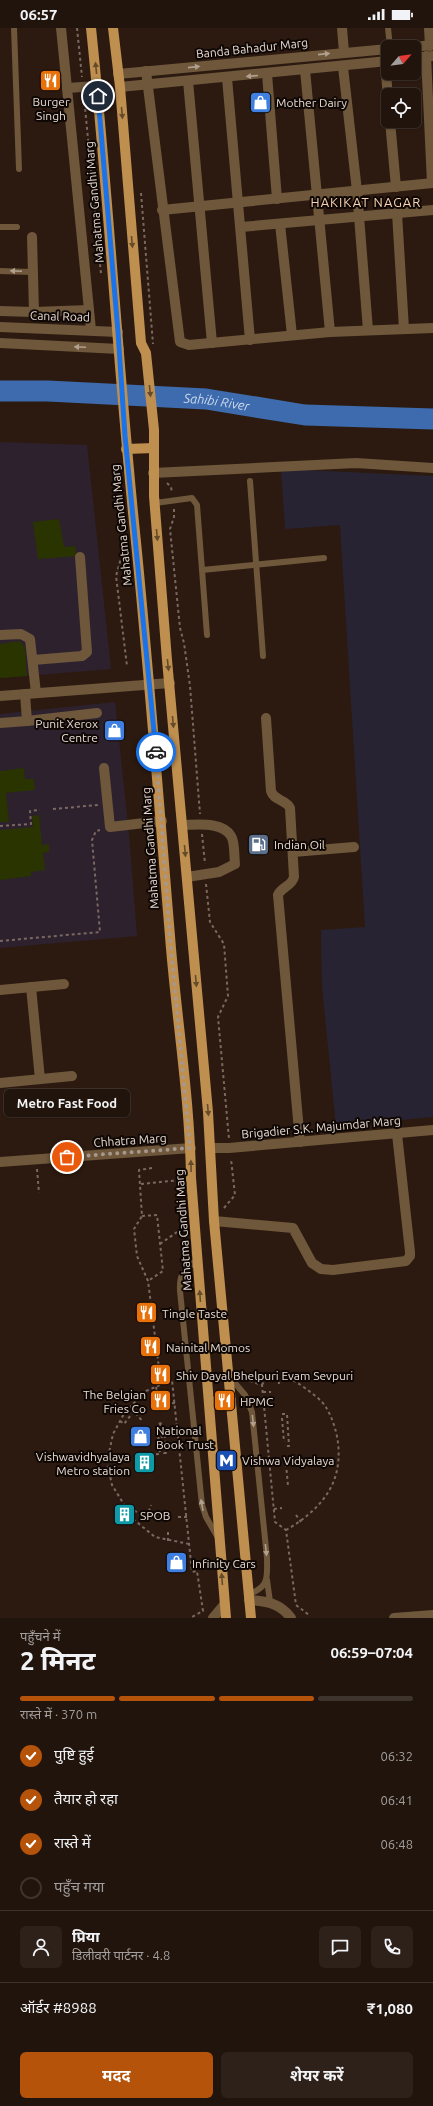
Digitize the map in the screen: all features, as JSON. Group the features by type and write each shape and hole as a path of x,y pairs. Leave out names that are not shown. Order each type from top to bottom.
{"main road":[{"name":"Mahatma Gandhi Marg","path":"91,28 98,86 126,450 150,684 170,937 190,1148 197,1260 226,1618"},
{"path":"113,28 120,87 140,343 146,353 154,430 153,473 155,503 211,1148 214,1221 251,1618"},
{"path":"126,450 154,448"},
{"path":"209,1402 231,1400"}],"street":[{"path":"61,28 91,330"},
{"path":"342,28 344,52"},
{"path":"162,210 433,183 431,51 429,28"},
{"name":"Banda Bahadur Marg","path":"118,74 381,49"},
{"path":"421,49 431,51"},
{"path":"421,55 431,51"},
{"path":"120,87 343,67 381,62"},
{"path":"343,67 357,191 368,330"},
{"path":"305,70 330,332"},
{"path":"146,71 178,338 184,345 330,332 433,328"},
{"path":"267,74 277,199"},
{"path":"227,78 250,340"},
{"path":"188,81 201,206 212,343"},
{"path":"67,88 98,86"},
{"path":"391,128 396,187"},
{"path":"241,227 396,213 433,212"},
{"path":"396,213 404,329"},
{"path":"280,224 292,335"},
{"path":"32,238 34,312"},
{"path":"0,311 34,312 89,310"},
{"name":"Canal Road","path":"0,327 118,332"},
{"path":"0,343 119,354"},
{"path":"153,473 356,463 433,468"},
{"path":"33,660 82,656 87,652 80,557"},
{"path":"0,635 21,634 30,639 36,693"},
{"path":"0,696 170,683"},
{"path":"25,694 27,721"},
{"path":"0,723 97,713"},
{"path":"266,718 271,791 274,798 289,806 293,852 294,881 281,889 278,895 300,1142"},
{"path":"104,768 110,827 162,822"},
{"path":"182,825 215,826 225,830 231,836 235,864 219,872 187,877"},
{"path":"293,852 354,847"},
{"path":"0,990 64,984"},
{"path":"31,987 40,1079"},
{"path":"0,1083 72,1076"},
{"name":"Brigadier S.K. Majumdar Marg","path":"211,1148 229,1148 433,1130"},
{"path":"214,1221 293,1228 312,1263 326,1270 406,1261 410,1256 410,1252 397,1134"},
{"name":"Chhatra Marg","path":"0,1162 190,1148"},
{"path":"249,1597 270,1602 285,1610 291,1618"},
{"path":"213,1618 224,1605"},
{"path":"394,1618 433,1615"}],"lane":[{"path":"14,28 19,169"},
{"path":"388,28 389,40"},
{"path":"0,227 17,227"},
{"path":"0,271 32,272"},
{"path":"250,481 263,656"},
{"path":"155,503 192,498 197,505 207,635"},
{"path":"202,570 324,558"},
{"path":"197,1260 182,1272 180,1291 202,1505 206,1517 219,1539"},
{"path":"228,1375 245,1395 252,1412 270,1602"},
{"path":"249,1597 259,1591 267,1580"}],"path":[{"path":"77,28 84,87 101,280"},
{"path":"153,473 171,487 174,517 170,529 180,628 184,643 190,686 210,922 224,944 228,996 218,1017 229,1148 235,1195 214,1221"},
{"path":"120,505 123,551 116,576 127,666"},
{"path":"53,809 108,804"},
{"path":"0,826 31,824 30,811 40,810"},
{"path":"0,941 100,932 92,840 96,831 110,827"},
{"path":"36,1160 40,1193"},
{"path":"152,1168 139,1170 142,1216 134,1229 137,1256 148,1281 161,1384"},
{"path":"140,1184 172,1181"},
{"path":"142,1216 157,1215 163,1271 148,1281"},
{"path":"160,1244 177,1232"},
{"path":"278,1376 279,1384"},
{"path":"262,1385 266,1378 278,1376 293,1380 312,1394 327,1408 335,1427 340,1451 336,1473 328,1493 301,1522 286,1530"},
{"path":"189,1544 168,1541 155,1537 133,1519 112,1485 107,1462 113,1434 125,1412 146,1391 172,1380 192,1572 197,1571 203,1611 190,1618"},
{"path":"156,1386 158,1396"},
{"path":"263,1392 271,1392"},
{"path":"166,1404 175,1402"},
{"path":"120,1422 124,1424 134,1411 143,1422"},
{"path":"282,1414 287,1414 289,1446 284,1446"},
{"path":"282,1418 284,1442"},
{"path":"160,1423 164,1453 167,1453"},
{"path":"138,1456 160,1454 157,1424 160,1423"},
{"path":"164,1429 166,1448"},
{"path":"286,1464 288,1486"},
{"path":"129,1512 134,1510 146,1520 151,1505"},
{"path":"274,1509 282,1508"},
{"path":"296,1515 301,1522"},
{"path":"178,1517 186,1517"},
{"path":"168,1529 168,1541"}],"shaded area":[{"path":"0,442 87,445 111,669 0,678"},
{"path":"281,469 433,476 433,1117 336,1126 322,987 321,930 365,927 340,525 285,529"},
{"path":"115,702 129,835 137,936 0,948 0,714"}],"green space":[{"path":"59,519 64,547 75,546 77,556 38,559 33,522"},
{"path":"20,641 25,647 27,676 0,678 0,644"},
{"path":"24,768 25,779 34,779 35,790 6,793 9,822 0,822 0,771"},
{"path":"39,815 42,845 49,844 49,852 43,853 45,870 31,872 31,876 0,880 0,830 33,827 32,816"}],"waterway":[{"name":"Sahibi River","path":"0,391 48,391 206,399 305,415 433,419"}],"way so far":[{"path":"67,1157 190,1148 170,937 156,752"}],"place":[{"name":"Burger Singh","path":"51,80"},
{"name":"Mother Dairy","path":"261,102"},
{"name":"Punit Xerox Centre","path":"114,730"},
{"name":"Indian Oil","path":"259,844"},
{"name":"Metro Fast Food","path":"67,1157"},
{"name":"Tingle Taste","path":"146,1313"},
{"name":"Nainital Momos","path":"150,1347"},
{"name":"Shiv Dayal Bhelpuri Evam Sevpuri","path":"161,1375"},
{"name":"The Belgian Fries Co","path":"161,1401"},
{"name":"HPMC","path":"225,1401"},
{"name":"National Book Trust","path":"140,1437"},
{"name":"Vishwa Vidyalaya","path":"226,1460"},
{"name":"Vishwavidhyalaya Metro station","path":"145,1463"},
{"name":"SPOB","path":"124,1515"},
{"name":"Infinity Cars","path":"176,1563"}],"district":[{"name":"HAKIKAT NAGAR","path":"366,202"}],"route":[{"path":"98,96 118,332 125,436 156,752"}]}
